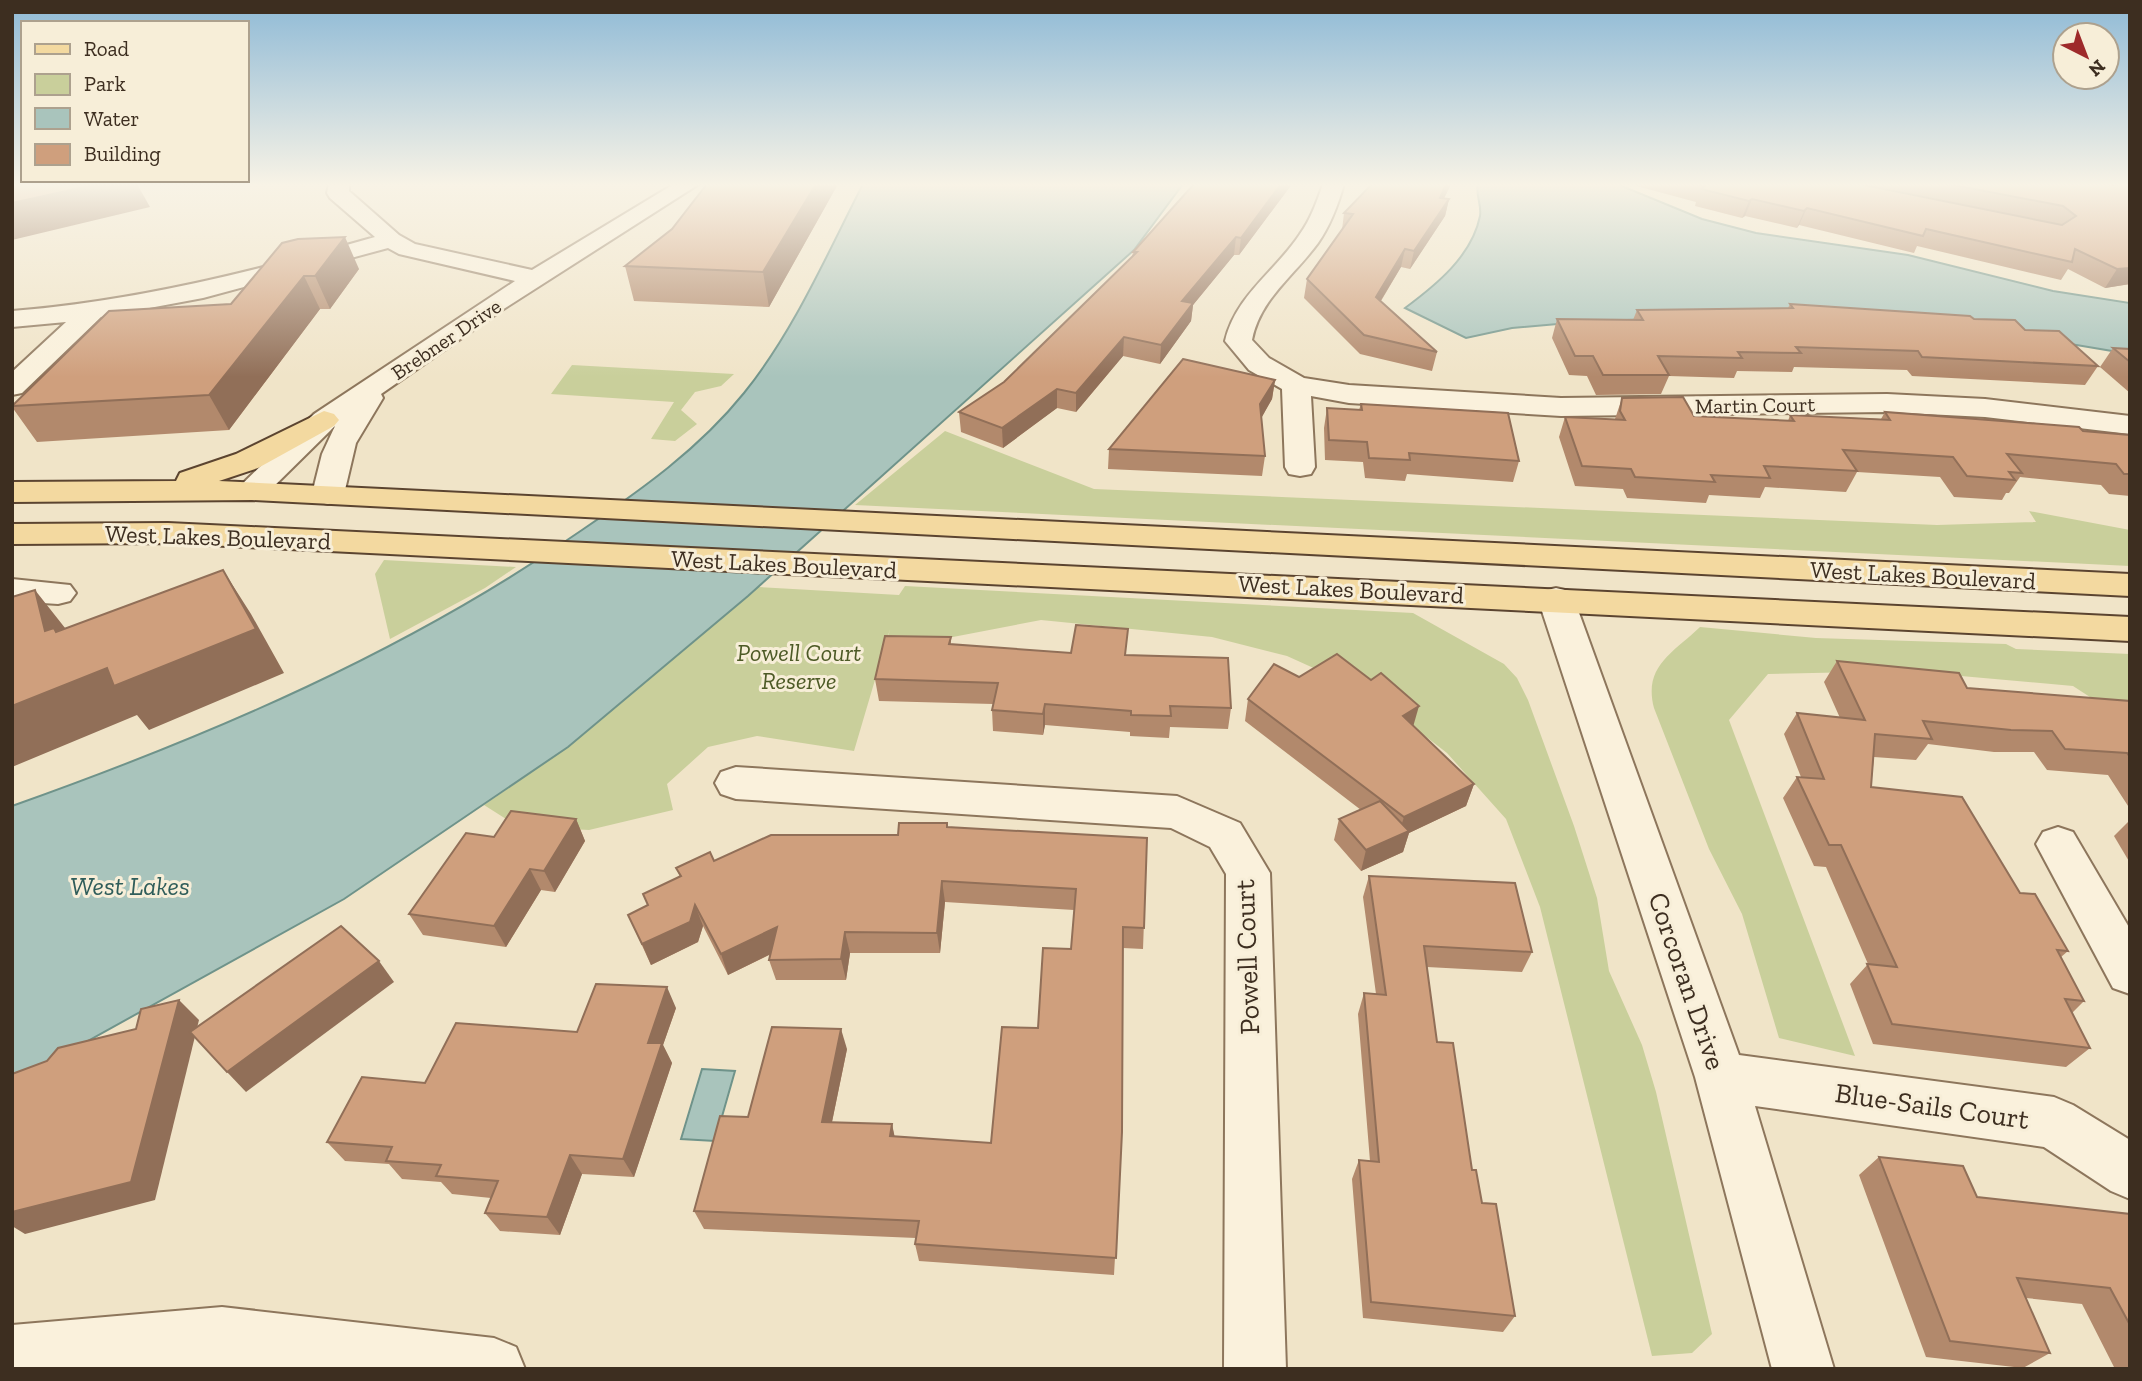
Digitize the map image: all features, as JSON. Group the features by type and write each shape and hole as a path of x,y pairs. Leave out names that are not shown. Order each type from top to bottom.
{"main road":[{"path":"152,490 247,461 324,419"},
{"path":"252,490 248,501 251,509 270,515 387,524 438,545"},
{"name":"West Lakes Boulevard","path":"12,492 252,490 554,503 918,526 2130,629"},
{"name":"West Lakes Boulevard","path":"12,534 168,533 852,568 1553,578 1891,573 2130,584"},
{"path":"1891,573 1963,593 2130,604"}],"street":[{"path":"12,319 92,312 175,298 360,248"},
{"path":"406,248 538,279"},
{"name":"Brebner Drive","path":"252,490 324,419 493,305 586,248"},
{"name":"Martin Court","path":"1302,248 1239,328 1238,341 1259,364 1296,385 1349,394 1537,406 1726,407 1886,402 1985,408 2130,425"},
{"path":"12,387 92,312"},
{"path":"12,355 48,354"},
{"name":"Brebner Drive","path":"328,494 335,454 353,417 381,383"},
{"path":"1296,385 1300,467"},
{"name":"Corcoran Drive","path":"1553,578 1721,1077 1803,1369"},
{"path":"12,590 58,593"},
{"name":"Powell Court","path":"736,783 1177,812 1224,835 1248,873 1255,1369"},
{"path":"2058,844 2130,972"},
{"name":"Blue-Sails Court","path":"1721,1077 2054,1123 2130,1171"},
{"path":"12,1356 222,1337 494,1369"}],"green space":[{"path":"572,365 734,374 721,386 695,392 681,410 697,424 675,441 651,439 674,402 551,394"},
{"path":"945,431 1094,489 1937,525 2036,522 2029,511 2130,530 2130,566 855,505"},
{"path":"384,560 516,567 485,588 390,639 375,574"},
{"name":"Powell Court Reserve","path":"905,586 1413,613 1504,664 1517,678 1528,700 1597,898 1609,971 1642,1045 1656,1092 1712,1334 1692,1353 1652,1356 1540,907 1506,819 1447,753 1371,694 1287,656 1212,637 1041,620 885,650 890,629 854,751 757,736 708,747 667,784 673,810 589,830 517,826 484,805 568,747 758,587 899,595"},
{"path":"1700,627 1816,638 2006,644 2016,649 2130,654 2130,723 2073,686 1905,671 1768,674 1729,720 1855,1056 1779,1038 1742,914 1709,849 1654,708 1653,681 1657,671 1671,653"}],"water":[{"name":"West Lakes","path":"831,248 1135,248 748,596 568,747 344,899 12,1083 12,806 161,750 307,687 378,652 516,574 626,500 708,432 762,369 809,292"},
{"path":"1466,248 1863,248 1908,255 2053,291 2130,303 2130,354 1899,315 1840,311 1580,322 1512,328 1466,338 1405,308 1429,290"},
{"path":"702,1069 735,1071 715,1141 681,1139"}],"building":[{"path":"277,248 336,248 315,276 304,276 209,395 12,406 109,311 231,304"},
{"path":"647,248 777,248 763,272 625,266"},
{"path":"1136,248 1226,248 1182,301 1193,303 1161,345 1124,337 1076,393 1057,389 1002,428 959,412 1004,382 1137,252 1133,252"},
{"path":"1329,248 1416,248 1414,251 1405,249 1376,297 1437,352 1364,335 1307,279"},
{"path":"2012,248 2130,248 2130,268 2117,269 2075,249 2072,262"},
{"path":"1790,304 2015,320 2025,330 2059,331 2098,366 1922,357 1918,351 1796,347 1801,353 1738,352 1742,358 1658,356 1669,375 1603,375 1593,356 1575,356 1557,319 1643,320 1637,310 1793,308"},
{"path":"2113,348 2130,349 2130,362"},
{"path":"1183,359 1275,380 1260,404 1265,456 1109,449"},
{"path":"1683,397 1694,416 1794,421 1790,415 1890,420 1885,412 2079,427 2083,431 2130,435 2130,474 2124,474 2116,464 2007,454 2022,473 2009,472 2015,480 1967,476 1953,457 1843,450 1857,471 1764,466 1770,478 1711,475 1715,482 1635,477 1631,469 1582,466 1565,417 1625,420 1620,411 1622,398"},
{"path":"1361,404 1508,413 1519,461 1409,453 1410,460 1369,458 1367,442 1329,440 1327,408 1362,410"},
{"path":"223,570 256,629 114,686 107,668 12,706 12,597 35,590 45,631 54,628 56,632"},
{"path":"1076,625 1128,629 1125,655 1228,658 1231,708 1170,706 1171,716 1131,715 1131,711 1045,704 1043,714 992,710 998,683 875,679 885,636 951,637 949,644 1071,653"},
{"path":"1337,654 1371,680 1381,673 1419,706 1403,716 1474,784 1404,817 1248,699 1274,664 1299,677"},
{"path":"1837,661 1959,673 1967,688 2130,701 2130,757 2127,753 2065,749 2052,731 2011,730 1923,721 1932,739 1875,734 1871,787 1962,797 2020,893 2035,894 2068,951 2057,950 2084,1001 2065,999 2090,1048 1892,1024 1867,964 1897,967 1841,845 1829,845 1797,777 1824,779 1797,713 1865,720"},
{"path":"1380,801 1409,831 1366,850 1339,819"},
{"path":"511,811 576,819 544,871 530,869 494,926 409,914 466,833 494,837"},
{"path":"899,823 947,823 947,827 1147,838 1144,928 1123,927 1122,1132 1116,1258 915,1244 919,1221 694,1211 720,1116 748,1117 772,1027 841,1029 822,1122 892,1124 890,1136 991,1143 1002,1027 1038,1028 1043,948 1071,949 1076,889 942,881 937,933 845,932 841,959 769,960 777,927 721,954 695,905 690,922 642,944 628,915 648,905 643,894 681,876 676,868 710,852 714,861 771,835 898,835"},
{"path":"1369,876 1515,883 1532,952 1424,946 1437,1042 1453,1043 1472,1170 1476,1170 1482,1203 1496,1204 1515,1316 1371,1302 1359,1160 1379,1162 1364,993 1386,995"},
{"path":"341,926 379,961 227,1072 190,1032"},
{"path":"596,984 667,987 648,1043 662,1043 623,1159 570,1155 547,1217 485,1213 498,1181 436,1176 441,1165 386,1161 392,1147 327,1142 362,1077 425,1083 456,1023 577,1032"},
{"path":"179,1000 131,1182 12,1212 12,1074 47,1061 58,1048 136,1029 141,1009"},
{"path":"1879,1157 1963,1166 1977,1197 2130,1214 2130,1325 2110,1288 2017,1278 2050,1353 1950,1341"}]}
